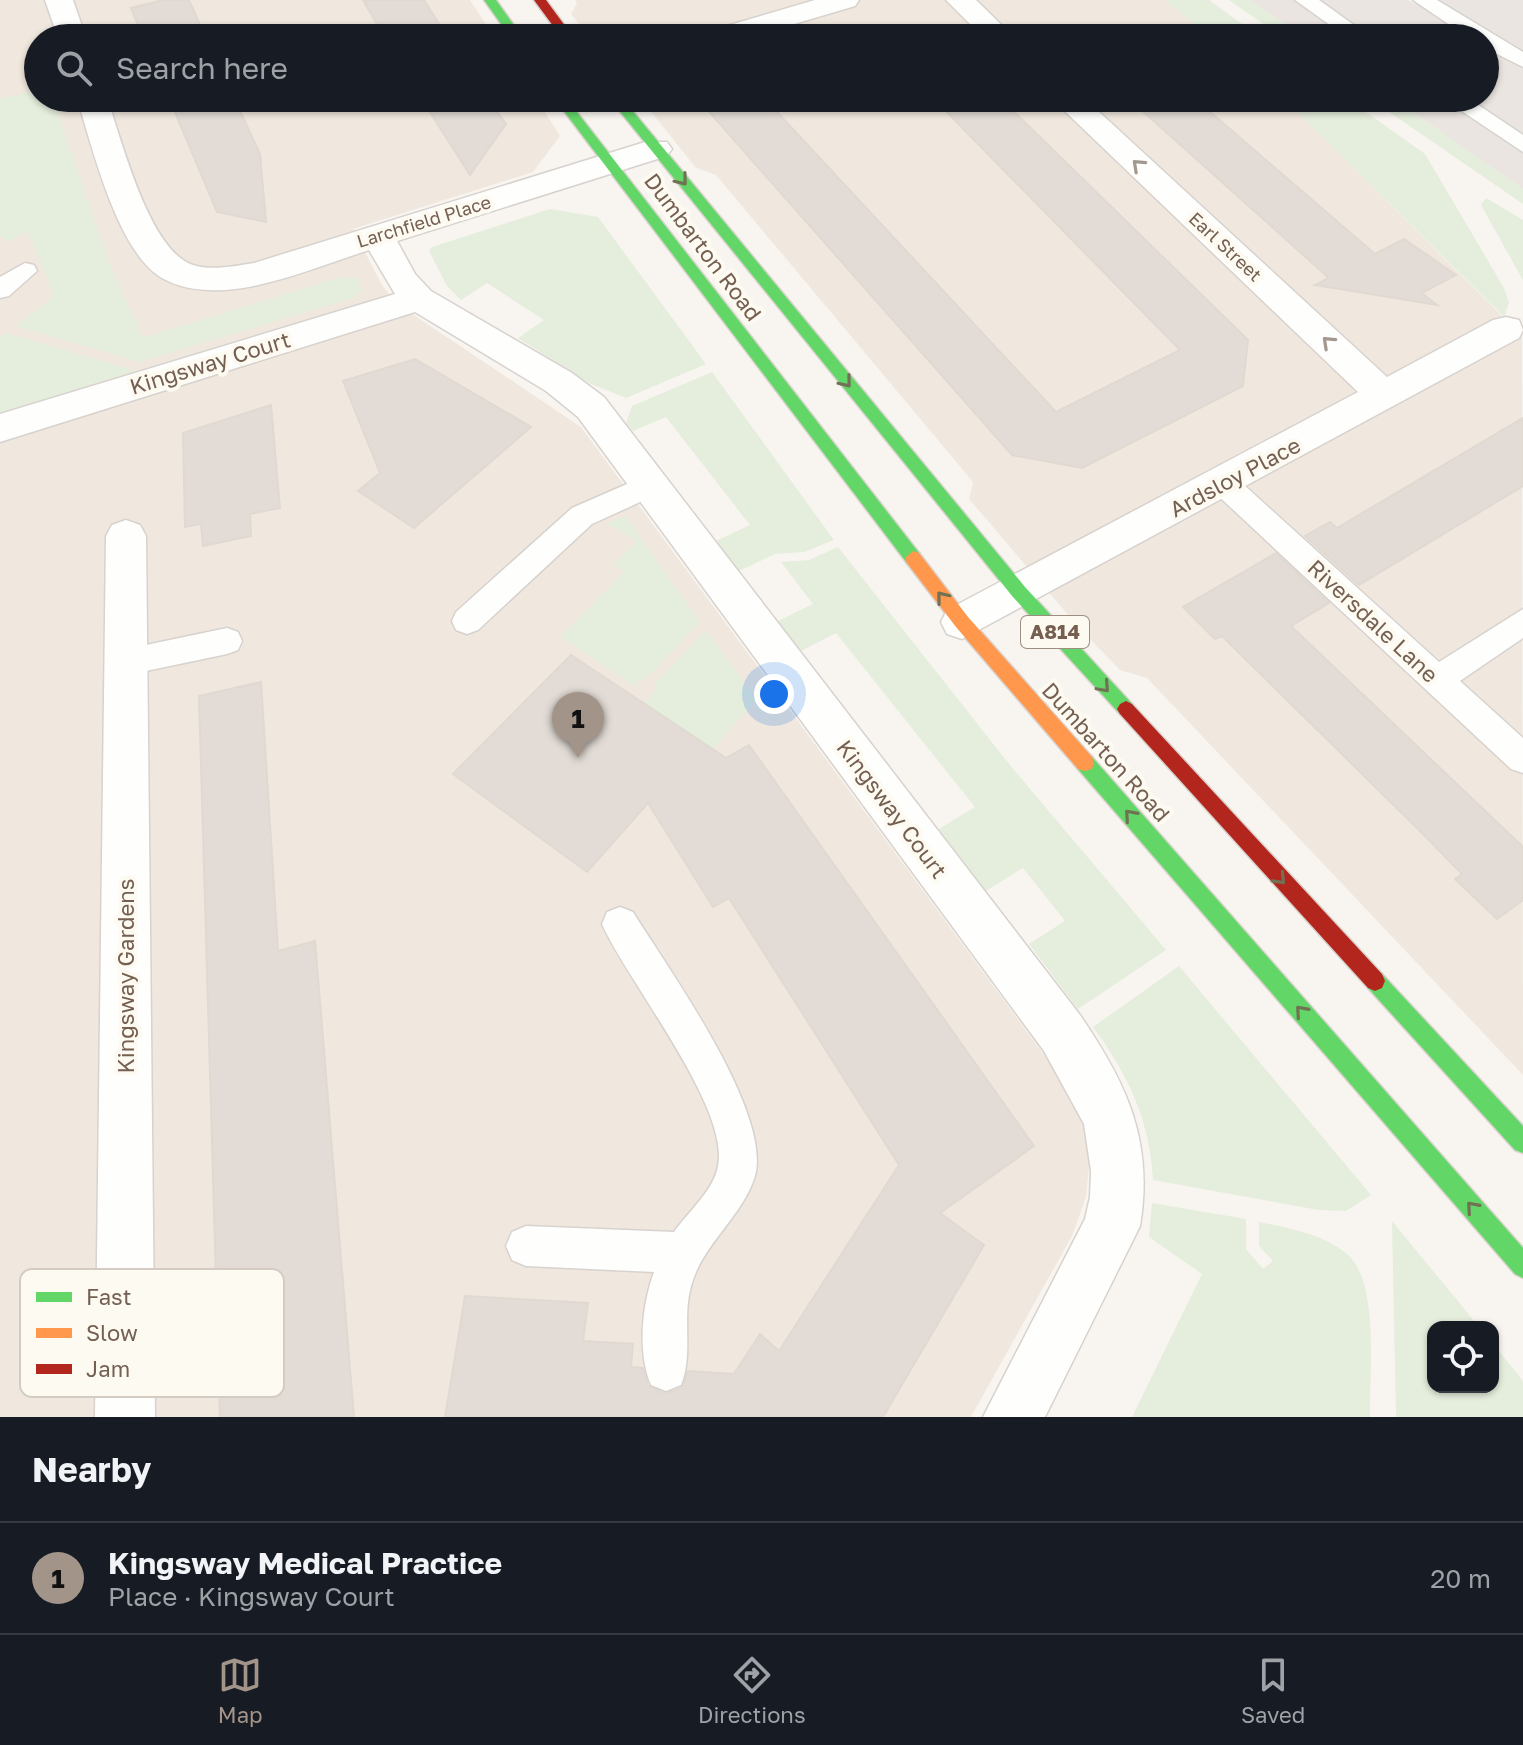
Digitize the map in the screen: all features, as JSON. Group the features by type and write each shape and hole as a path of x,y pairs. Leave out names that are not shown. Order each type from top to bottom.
{"main road":[{"path":"490,0 507,24"},
{"path":"540,0 558,24"},
{"name":"Dumbarton Road","path":"570,112 962,622 1523,1266"},
{"name":"Dumbarton Road","path":"626,112 1019,592 1520,1132"}],"street":[{"path":"59,0 67,24"},
{"path":"764,24 845,0"},
{"path":"960,0 986,24"},
{"name":"Larchfield Place","path":"97,112 119,178 150,247 158,260 189,276 236,278 257,274 656,149"},
{"name":"Earl Street","path":"1081,112 1385,396"},
{"name":"Kingsway Court","path":"378,237 402,281 419,299 582,399 1062,1033 1098,1088 1108,1110 1118,1157 1117,1205 1112,1226 1013,1417"},
{"name":"Kingsway Court","path":"0,428 419,299"},
{"name":"Ardsloy Place","path":"962,622 1506,329"},
{"name":"Kingsway Gardens","path":"125,1269 126,536"},
{"name":"Kingsway Gardens","path":"125,1397 125,1417"}],"lane":[{"path":"1306,0 1341,24"},
{"path":"1423,0 1462,24"},
{"path":"1499,47 1523,61"},
{"path":"1474,112 1523,145"},
{"path":"0,290 25,271"},
{"name":"Riversdale Lane","path":"1223,483 1523,759"},
{"path":"467,621 582,516 650,485"},
{"path":"1437,680 1523,622"},
{"path":"127,662 227,641"},
{"path":"620,924 723,1099 740,1142 740,1162 733,1183 685,1253 668,1293 666,1370"},
{"path":"526,1246 685,1253"}],"shaded area":[{"path":"0,0 470,0 486,24 24,24 24,112 545,112 560,136 533,172 353,229 382,285 396,303 581,427 1070,1090 1086,1132 1090,1154 1086,1197 1072,1236 971,1417 0,1417"},
{"path":"575,0 1164,0 1194,24 579,24 571,14 577,3"},
{"path":"1250,0 1408,0 1415,4 1427,0 1523,0 1523,189 1412,112 1499,112 1499,24 1285,24"},
{"path":"651,112 1297,112 1522,336 1523,1075 1147,678 1120,670 1081,630 969,499 973,482 716,175 696,168"}],"green space":[{"path":"1164,0 1209,0 1242,24 1194,24"},
{"path":"1229,0 1250,0 1285,24 1263,24"},
{"path":"24,93 24,112 58,112 109,263 143,338 340,277 359,279 362,291 350,299 139,362 16,326 54,296 27,230 10,242 0,237 0,99"},
{"path":"1297,112 1366,112 1425,154 1504,288 1509,302 1504,317"},
{"path":"1389,112 1412,112 1523,189 1523,204"},
{"path":"1486,198 1523,220 1523,280 1481,205"},
{"path":"550,209 598,217 706,364 626,398 589,383 518,338 544,320 487,283 461,300 447,286 429,251 432,247"},
{"path":"6,333 136,371 0,413 0,338"},
{"path":"712,372 834,540 804,552 775,554 739,571 716,541 750,525 666,417 633,431 626,423 632,406"},
{"path":"625,516 700,622 644,681 640,679 634,686 560,637 624,572 614,565 637,541 606,523"},
{"path":"838,547 1009,764 1166,950 1078,1009 1029,944 1065,921 1023,868 986,891 939,829 975,807 836,633 801,651 778,621 813,604 781,562 809,560"},
{"path":"706,630 756,699 714,749 644,703 657,689 653,686"},
{"path":"1179,966 1371,1195 1346,1211 1319,1210 1153,1180 1147,1138 1135,1099 1117,1062 1093,1027"},
{"path":"1152,1203 1246,1219 1246,1249 1263,1269 1273,1261 1259,1246 1259,1222 1294,1229 1328,1241 1347,1254 1357,1267 1369,1307 1370,1417 1132,1417 1202,1274 1149,1237"},
{"path":"1392,1221 1474,1321 1427,1321 1427,1393 1499,1393 1499,1351 1523,1381 1523,1417 1396,1417"}],"building":[{"path":"163,0 189,0 200,24 137,24 131,8"},
{"path":"363,0 424,0 439,24 377,24"},
{"path":"175,112 240,112 260,154 266,222 217,212"},
{"path":"430,112 497,112 506,124 470,175"},
{"path":"709,112 777,112 1056,412 1180,350 947,112 1014,112 1248,340 1243,386 1082,468 1012,455"},
{"path":"1144,112 1210,112 1375,254 1404,239 1456,275 1422,293 1437,305 1315,285 1329,278"},
{"path":"415,359 531,427 414,528 358,491 380,473 343,381"},
{"path":"271,405 280,508 250,514 251,536 203,546 201,524 185,527 183,433"},
{"path":"1523,418 1523,486 1359,585 1305,536 1330,522 1337,528"},
{"path":"1276,553 1329,603 1291,626 1523,847 1523,900 1497,919 1455,879 1462,874 1425,836 1222,636 1215,639 1183,607"},
{"path":"571,655 726,758 749,745 1034,1146 940,1213 984,1245 883,1417 445,1417 465,1296 588,1303 583,1341 633,1344 631,1367 643,1368 648,1386 665,1394 682,1388 688,1371 734,1374 760,1334 779,1351 899,1165 729,898 713,907 648,803 587,872 453,774"},
{"path":"261,682 278,951 315,941 354,1417 220,1417 219,1397 284,1397 284,1269 216,1269 199,696"}],"traffic: fast":[{"path":"490,0 507,24"},
{"path":"571,112 913,558"},
{"path":"626,112 1019,592 1126,709"},
{"path":"1085,763 1523,1266"},
{"path":"1375,981 1523,1142"}],"traffic: slow":[{"path":"913,558 962,622 1085,763"}],"traffic: jam":[{"path":"540,0 558,24"},
{"path":"1126,709 1375,981"}],"place":[{"name":"Kingsway Medical Practice","path":"578,758"}]}
